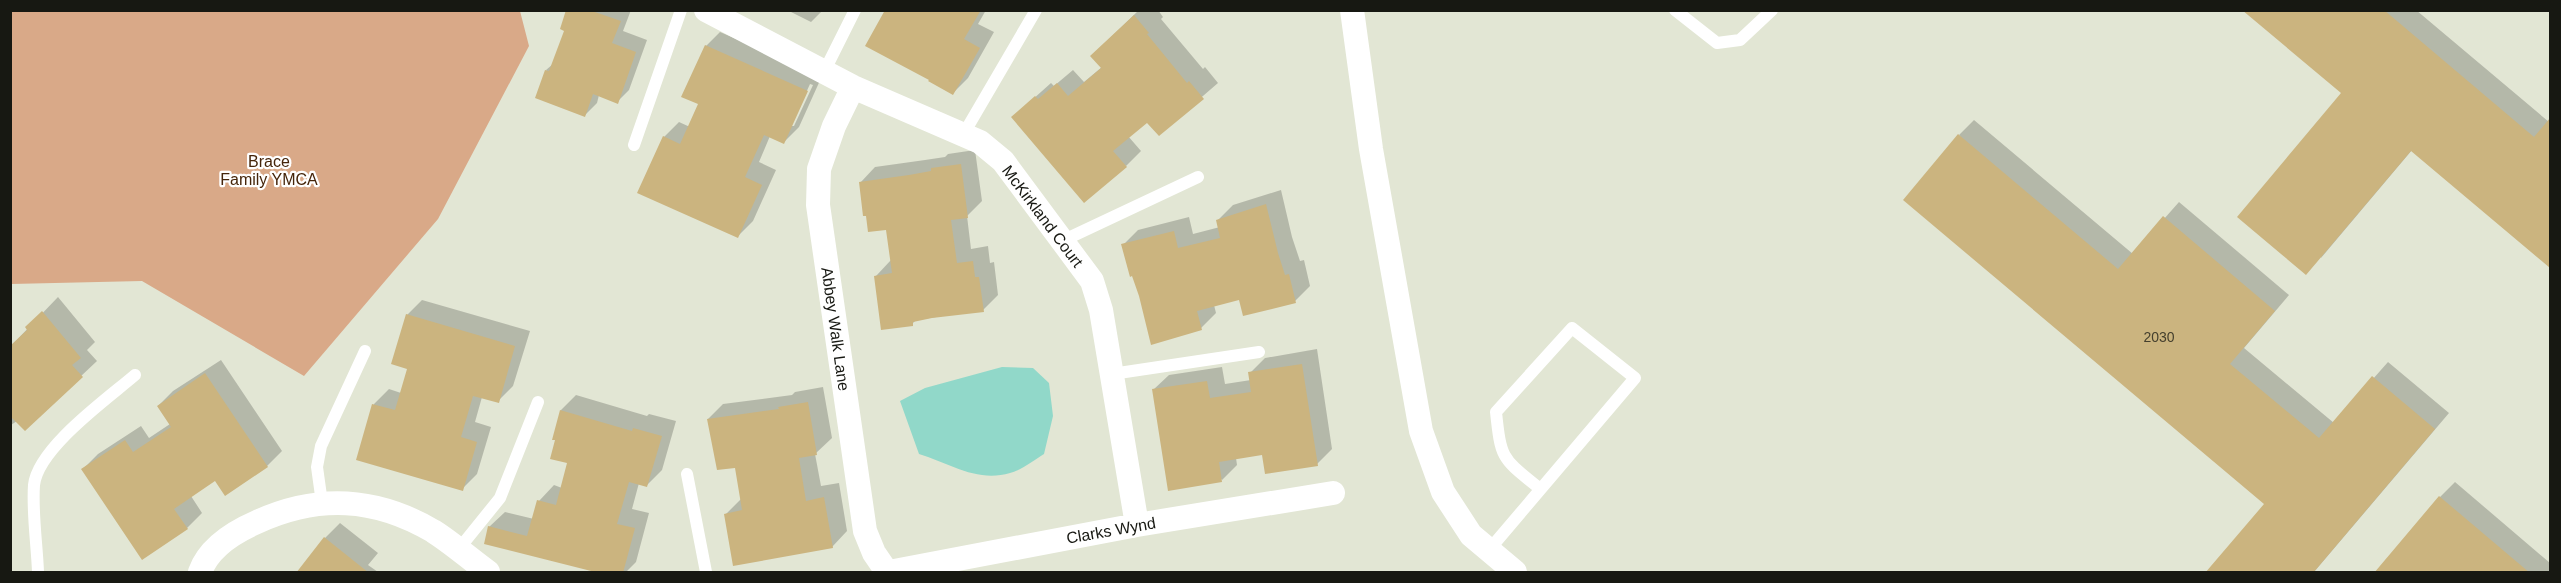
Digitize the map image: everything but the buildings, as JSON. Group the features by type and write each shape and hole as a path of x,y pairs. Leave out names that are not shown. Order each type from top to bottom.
{"street":[{"name":"McKirkland Court","path":"706,10 853,87 980,142 1003,161 1092,281 1101,310 1137,525"},
{"path":"1352,10 1371,149 1421,430 1443,492 1471,535 1515,573"},
{"name":"Abbey Walk Lane","path":"853,87 834,126 819,169 818,205 865,531 874,554 888,573"},
{"name":"Clarks Wynd","path":"888,573 1137,525 1334,493"},
{"path":"200,573 225,538 273,514 322,503 357,502 379,508 425,528 488,573"}],"lane":[{"path":"634,145 681,10"},
{"path":"825,72 855,10"},
{"path":"963,135 1036,10"},
{"path":"1675,10 1717,43 1740,40 1772,10"},
{"path":"1062,241 1198,177"},
{"path":"1489,550 1635,378 1572,328 1496,412 1500,449 1509,464 1539,489"},
{"path":"322,503 317,467 321,446 365,351"},
{"path":"1112,374 1259,352"},
{"path":"38,573 34,484 42,463 53,447 135,375"},
{"path":"458,550 500,498 538,402"},
{"path":"687,474 706,573"}],"green space":[{"name":"Brace Family YMCA","path":"10,11 520,11 529,46 438,219 304,376 142,281 11,284"}],"water":[{"path":"1002,367 1033,368 1049,383 1053,416 1044,454 1014,472 986,476 963,471 919,454 900,401 925,388"}]}
